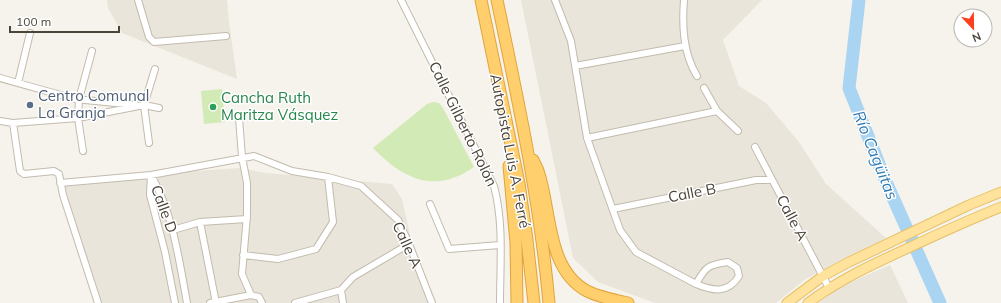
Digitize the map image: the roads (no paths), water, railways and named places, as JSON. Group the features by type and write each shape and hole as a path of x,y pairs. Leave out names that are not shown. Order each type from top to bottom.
{"highway":[{"name":"Autopista Luis A. Ferré","path":"481,0 504,117 519,183 534,303"},
{"name":"Autopista Luis A. Ferré","path":"497,0 526,143 543,247 548,303"},
{"path":"504,117 516,244 517,303"},
{"path":"526,143 539,174 555,246 565,270 578,285 587,291 628,303"}],"main road":[{"path":"787,303 823,276 866,254 1001,192"},
{"path":"808,303 829,288 874,264 958,224 1001,207"}],"street":[{"path":"138,0 149,37 154,42 226,36"},
{"name":"Calle Gilberto Rolón","path":"401,0 494,186 500,216 500,303"},
{"path":"555,0 571,42 587,138 620,230 636,252 696,284 708,289 730,287 738,276 737,268 728,262 711,265 704,270 696,284"},
{"path":"684,0 683,14 685,46 692,69 696,76"},
{"path":"18,83 30,33"},
{"path":"575,66 685,46"},
{"path":"83,150 78,118 79,99 92,51"},
{"path":"149,143 144,105 154,69"},
{"path":"0,78 79,99 144,105 159,108"},
{"path":"704,88 717,111 738,131"},
{"path":"0,121 13,123 78,118 144,105"},
{"path":"587,138 717,111"},
{"path":"240,118 242,157 248,183 247,219 242,274 251,295"},
{"path":"13,123 20,171 24,174 54,171 59,174 63,195 98,303"},
{"name":"Calle A","path":"755,147 829,288"},
{"name":"Calle A","path":"60,183 151,175 254,156 292,171 361,186 398,220 432,303"},
{"name":"Calle D","path":"151,175 160,190 173,230 187,303"},
{"name":"Calle D","path":"151,175 150,195 165,252 175,303"},
{"path":"243,254 278,259 316,249 333,222 328,178"},
{"name":"Calle B","path":"613,209 756,180 772,180"},
{"path":"430,204 449,249 500,245"},
{"path":"173,230 200,222 247,219"},
{"path":"200,222 214,302 251,295 259,297 262,303"},
{"path":"295,303 341,290 353,277 409,244"},
{"path":"341,290 343,303"}],"waterway":[{"name":"Río Cagüitas","path":"859,0 849,88 886,182 940,303"}],"place":[{"name":"Centro Comunal La Granja","path":"30,105"},
{"name":"Cancha Ruth Maritza Vásquez","path":"213,107"}]}
